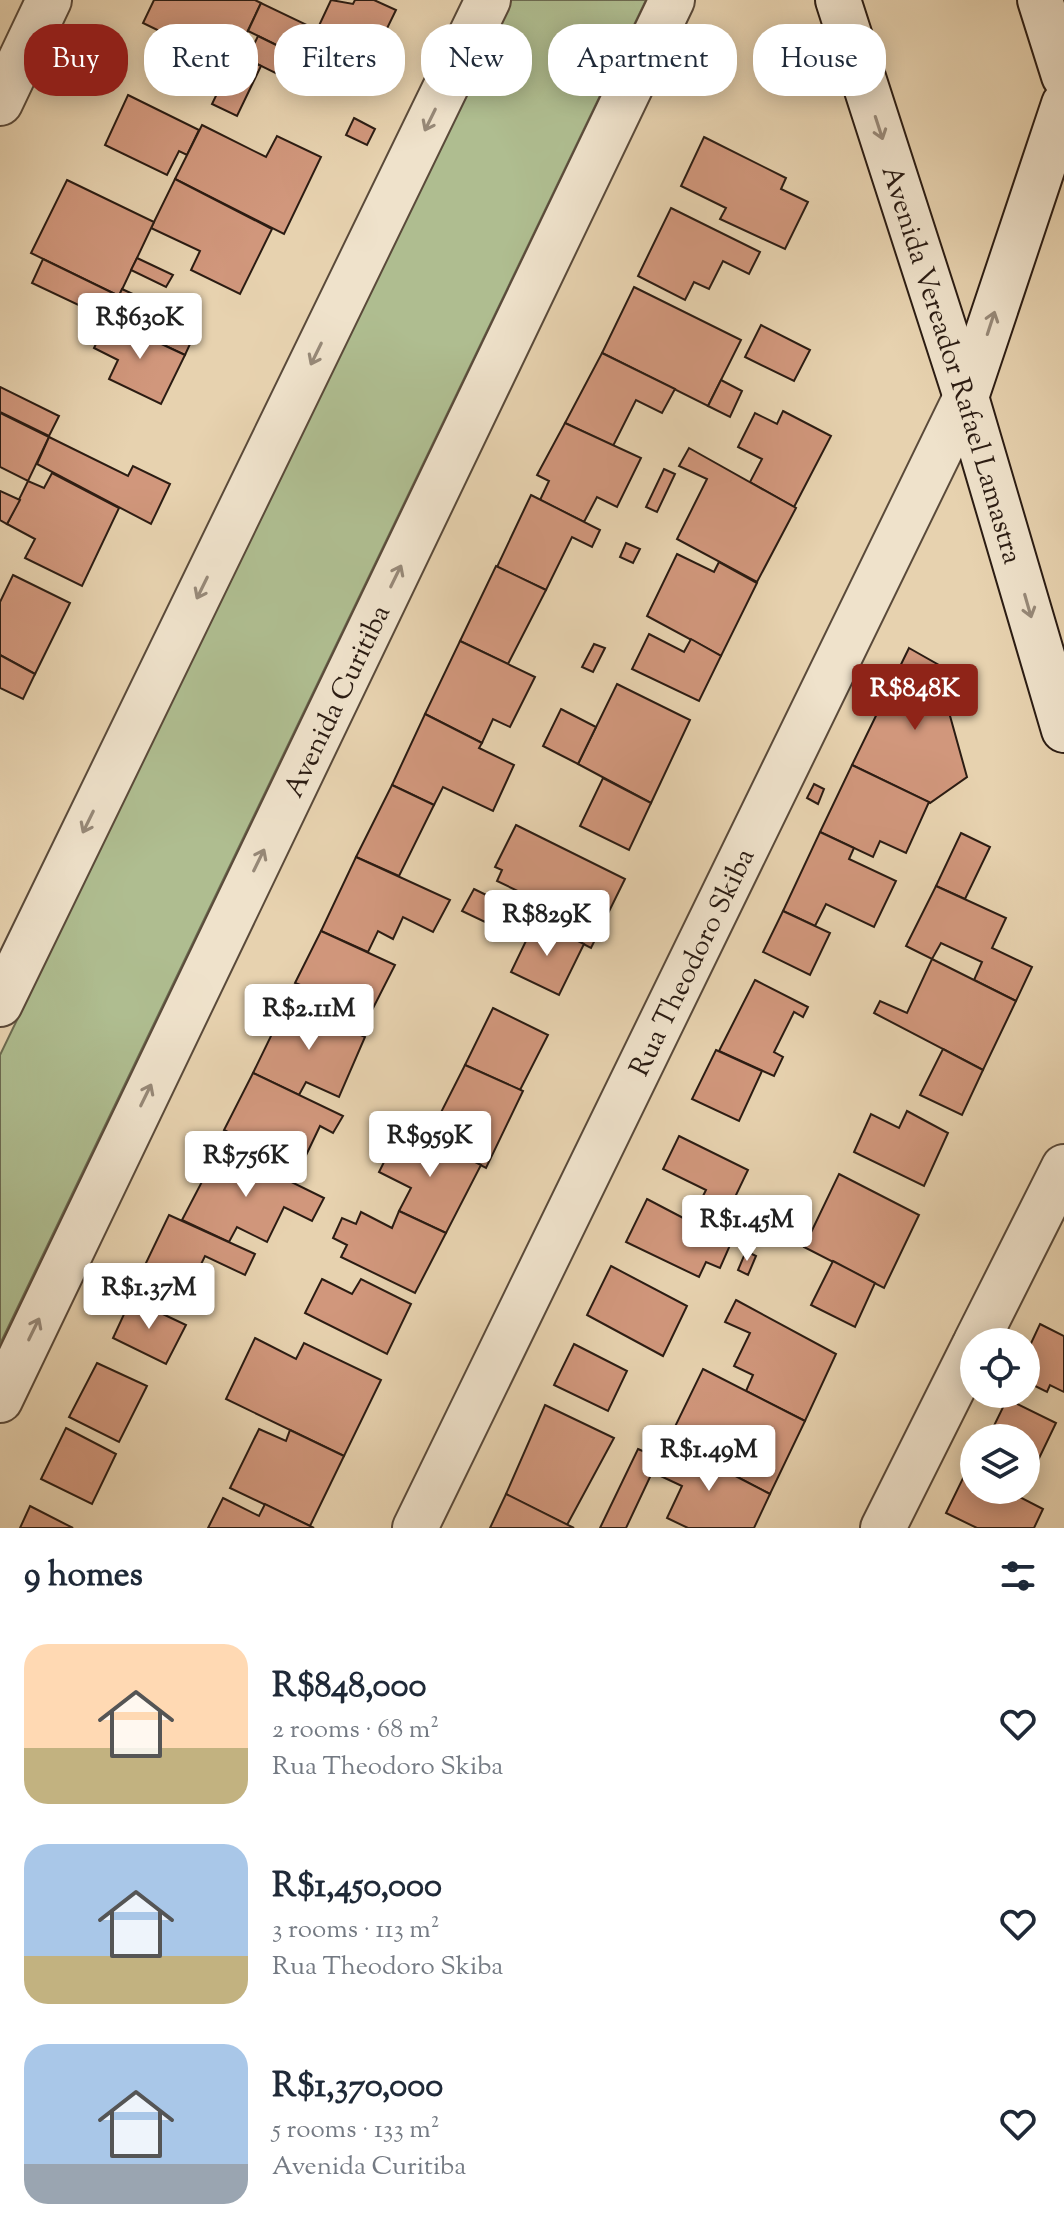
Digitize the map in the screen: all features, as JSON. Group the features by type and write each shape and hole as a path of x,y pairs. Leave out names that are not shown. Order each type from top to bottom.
{"street":[{"path":"0,103 49,0"},
{"path":"0,1004 488,0"},
{"name":"Avenida Curitiba","path":"0,1400 672,0"},
{"name":"Avenida Vereador Rafael Lamastra","path":"838,0 966,397 1064,730"},
{"path":"1040,0 1064,76"},
{"name":"Rua Theodoro Skiba","path":"415,1528 966,397 1064,104"},
{"path":"983,1328 1064,1167"},
{"path":"883,1528 960,1374"}],"green space":[{"path":"511,0 646,0 634,24 548,24 548,96 600,96 0,1344 0,1055 465,96 532,96 532,24 499,24"}],"building":[{"path":"154,0 255,0 261,3 251,24 143,23"},
{"path":"331,0 353,4 355,0 374,0 396,10 389,24 320,24"},
{"path":"261,3 305,24 274,24 274,44 258,36 258,24 251,24"},
{"path":"258,36 274,44 274,72 258,64"},
{"path":"128,95 199,130 187,155 179,151 167,175 105,145"},
{"path":"216,96 247,96 237,116 212,104"},
{"path":"354,118 375,129 367,145 346,135"},
{"path":"202,125 266,157 277,136 321,157 284,234 175,179"},
{"path":"704,137 786,178 781,189 808,202 785,249 720,219 726,208 681,186"},
{"path":"175,179 272,229 240,294 191,270 200,251 151,228"},
{"path":"67,180 154,222 119,296 31,253"},
{"path":"671,208 760,252 749,274 723,261 709,289 694,282 685,300 638,276"},
{"path":"137,258 173,275 166,287 131,270"},
{"path":"43,259 119,296 108,319 32,283"},
{"path":"634,287 741,340 708,406 602,353"},
{"path":"122,289 152,303 149,308 196,331 185,355 108,319"},
{"path":"108,319 185,355 161,404 109,379 118,360 94,348"},
{"path":"761,325 810,350 794,381 745,357"},
{"path":"602,353 675,389 662,413 636,400 613,446 565,423"},
{"path":"721,380 742,391 730,417 708,406"},
{"path":"0,387 59,416 49,436 0,412"},
{"path":"783,411 831,436 794,507 750,482 762,459 738,447 755,413 777,424"},
{"path":"0,413 49,437 28,481 0,467"},
{"path":"565,423 641,458 617,507 597,497 584,522 540,500 549,481 537,475"},
{"path":"49,437 128,476 133,466 170,484 151,524 37,464"},
{"path":"689,448 796,508 757,582 677,539 707,479 679,466"},
{"path":"664,469 675,474 657,512 646,507"},
{"path":"52,473 119,508 82,586 25,558 35,539 7,524 28,481 44,488"},
{"path":"0,491 20,500 7,524 0,520"},
{"path":"531,495 600,530 592,547 572,537 546,590 497,567"},
{"path":"626,543 640,549 633,563 620,557"},
{"path":"677,554 714,572 719,562 757,583 721,656 647,616"},
{"path":"496,566 546,590 508,664 460,641"},
{"path":"13,575 70,603 35,674 0,655 0,602"},
{"path":"649,634 684,652 691,639 721,656 699,701 632,669"},
{"path":"460,641 535,677 510,727 493,719 482,743 425,714"},
{"path":"594,644 605,648 593,672 582,667"},
{"path":"909,648 960,677 947,705 967,777 930,803 852,765"},
{"path":"0,655 35,674 23,699 0,688"},
{"path":"617,684 690,720 651,803 578,764"},
{"path":"561,709 596,727 578,764 543,746"},
{"path":"425,714 482,743 479,748 514,765 493,811 443,787 434,805 392,785"},
{"path":"852,765 929,802 906,853 880,841 873,857 820,832"},
{"path":"603,778 651,803 629,850 580,826"},
{"path":"814,784 824,789 818,804 807,798"},
{"path":"392,785 434,805 399,876 356,857"},
{"path":"516,825 625,879 591,948 536,920 545,904 497,881 502,870 495,867"},
{"path":"820,832 854,848 849,859 896,881 874,927 826,904 815,926 783,911"},
{"path":"961,833 990,847 965,899 936,886"},
{"path":"356,857 450,900 433,932 403,917 393,939 378,931 368,952 321,931"},
{"path":"936,886 1006,918 992,948 1032,967 1016,1001 974,980 982,962 941,943 932,959 906,946"},
{"path":"474,889 513,908 506,922 489,914 485,922 462,911"},
{"path":"783,911 830,933 810,975 763,952"},
{"path":"536,920 584,944 559,995 511,972"},
{"path":"321,931 395,965 368,1018 337,1001 327,1020 296,1005 306,987 295,983"},
{"path":"932,959 1016,1001 983,1070 874,1013 880,1001 907,1013"},
{"path":"755,980 808,1007 803,1017 794,1012 774,1052 783,1057 774,1076 719,1051"},
{"path":"288,1001 365,1037 339,1097 306,1082 299,1095 253,1073"},
{"path":"493,1008 548,1035 520,1090 465,1065"},
{"path":"943,1049 983,1070 962,1115 920,1095"},
{"path":"716,1050 762,1071 739,1121 692,1099"},
{"path":"465,1065 523,1091 486,1168 428,1138"},
{"path":"253,1073 343,1116 333,1133 320,1126 300,1168 224,1130"},
{"path":"907,1111 948,1133 924,1186 854,1152 871,1114 899,1128"},
{"path":"415,1131 481,1165 446,1233 399,1211 411,1188 379,1172 398,1134 410,1140"},
{"path":"679,1136 748,1170 726,1216 699,1204 706,1190 663,1169"},
{"path":"220,1147 324,1198 312,1221 284,1207 267,1242 237,1227 229,1242 182,1220"},
{"path":"839,1174 919,1215 884,1288 804,1247"},
{"path":"647,1199 731,1243 720,1268 706,1262 699,1277 626,1242"},
{"path":"399,1211 446,1233 415,1293 341,1257 347,1245 333,1238 342,1218 356,1224 361,1212 392,1228"},
{"path":"169,1215 255,1254 245,1275 205,1256 190,1287 145,1265"},
{"path":"746,1251 756,1256 748,1275 738,1270"},
{"path":"833,1261 875,1283 855,1327 811,1305"},
{"path":"611,1266 687,1306 663,1356 587,1315"},
{"path":"322,1279 352,1294 361,1279 411,1304 387,1354 305,1313"},
{"path":"131,1299 186,1325 166,1364 113,1338"},
{"path":"736,1300 836,1354 805,1421 746,1391 753,1375 734,1366 750,1333 725,1322"},
{"path":"1040,1324 1064,1336 1064,1392 1050,1385 1047,1392 1040,1388"},
{"path":"255,1338 296,1359 304,1343 381,1380 344,1456 226,1399"},
{"path":"574,1344 627,1371 608,1411 554,1385"},
{"path":"97,1363 147,1386 119,1442 69,1417"},
{"path":"703,1369 805,1421 770,1494 668,1441"},
{"path":"545,1405 614,1438 567,1525 506,1494"},
{"path":"1003,1408 1025,1408 1056,1423 1040,1456 1040,1424 995,1424"},
{"path":"66,1428 116,1454 92,1504 41,1479"},
{"path":"259,1429 286,1441 290,1430 344,1456 310,1526 230,1488"},
{"path":"668,1441 770,1494 754,1528 688,1528 667,1518 682,1486 652,1472"},
{"path":"638,1449 659,1458 626,1528 600,1528"},
{"path":"960,1484 960,1504 1033,1504 1043,1509 1034,1528 977,1528 946,1513"},
{"path":"506,1494 574,1528 490,1528"},
{"path":"223,1498 259,1516 265,1504 314,1528 208,1528"},
{"path":"30,1506 73,1528 20,1528"}]}
